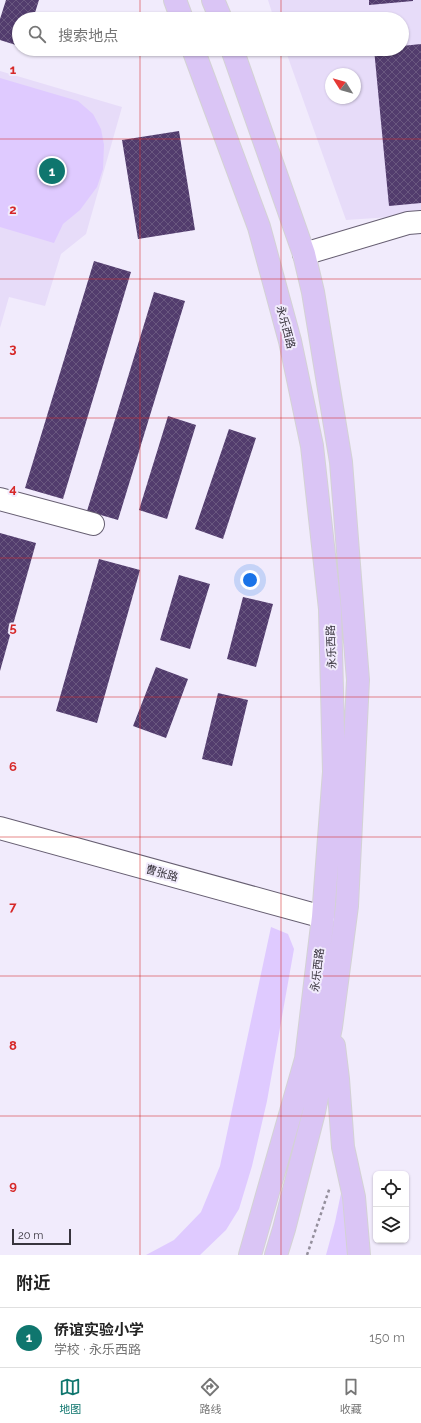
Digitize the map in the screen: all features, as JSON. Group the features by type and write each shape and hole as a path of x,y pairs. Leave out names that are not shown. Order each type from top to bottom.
{"main road":[{"path":"175,0 179,12"},
{"path":"213,0 218,12"},
{"name":"永乐西路","path":"196,56 259,227 290,341 312,446 330,609 334,772 324,917 306,1059 250,1255"},
{"name":"永乐西路","path":"234,56 304,254 313,292 340,462 358,680 347,906 331,1027 314,1112 276,1255"},
{"path":"331,1027 338,1080 343,1147 354,1197 359,1255"},
{"path":"233,1255 260,1222"}],"street":[{"path":"304,254 408,223 421,222"},
{"path":"0,499 93,524"},
{"name":"曹张路","path":"0,828 324,917"}],"path":[{"path":"307,1255 331,1183"}],"shaded area":[{"path":"268,0 421,0 421,215 346,220 287,56 409,56 409,12 272,12"},
{"path":"0,71 122,107 86,234 61,254 45,306 9,297 0,328"},
{"path":"0,78 78,101 93,114 101,129 104,145 103,169 97,187 80,210 63,224 54,243 0,227"},
{"path":"271,927 288,934 294,949 267,1101 252,1166 239,1209 226,1230 200,1255 146,1255 174,1240 201,1212 220,1166"},
{"path":"345,1174 350,1255 326,1255 335,1222"}],"building":[{"path":"6,0 39,0 35,12 12,12 12,44 0,40 0,19"},
{"path":"369,0 413,0 413,1 369,5"},
{"path":"421,44 421,203 389,206 375,56 409,56 409,45"},
{"path":"179,131 195,230 138,239 122,140"},
{"path":"94,261 131,272 63,499 25,488"},
{"path":"154,292 185,301 118,520 87,511"},
{"path":"168,416 196,425 167,519 139,510"},
{"path":"229,429 256,438 223,539 195,529"},
{"path":"0,533 36,543 0,671"},
{"path":"99,559 140,570 97,723 56,711"},
{"path":"179,575 210,584 190,649 160,640"},
{"path":"243,597 273,604 256,667 227,659"},
{"path":"156,667 188,679 166,738 133,726"},
{"path":"218,693 248,700 232,766 202,759"}],"place":[{"name":"侨谊实验小学","path":"52,171"}]}
